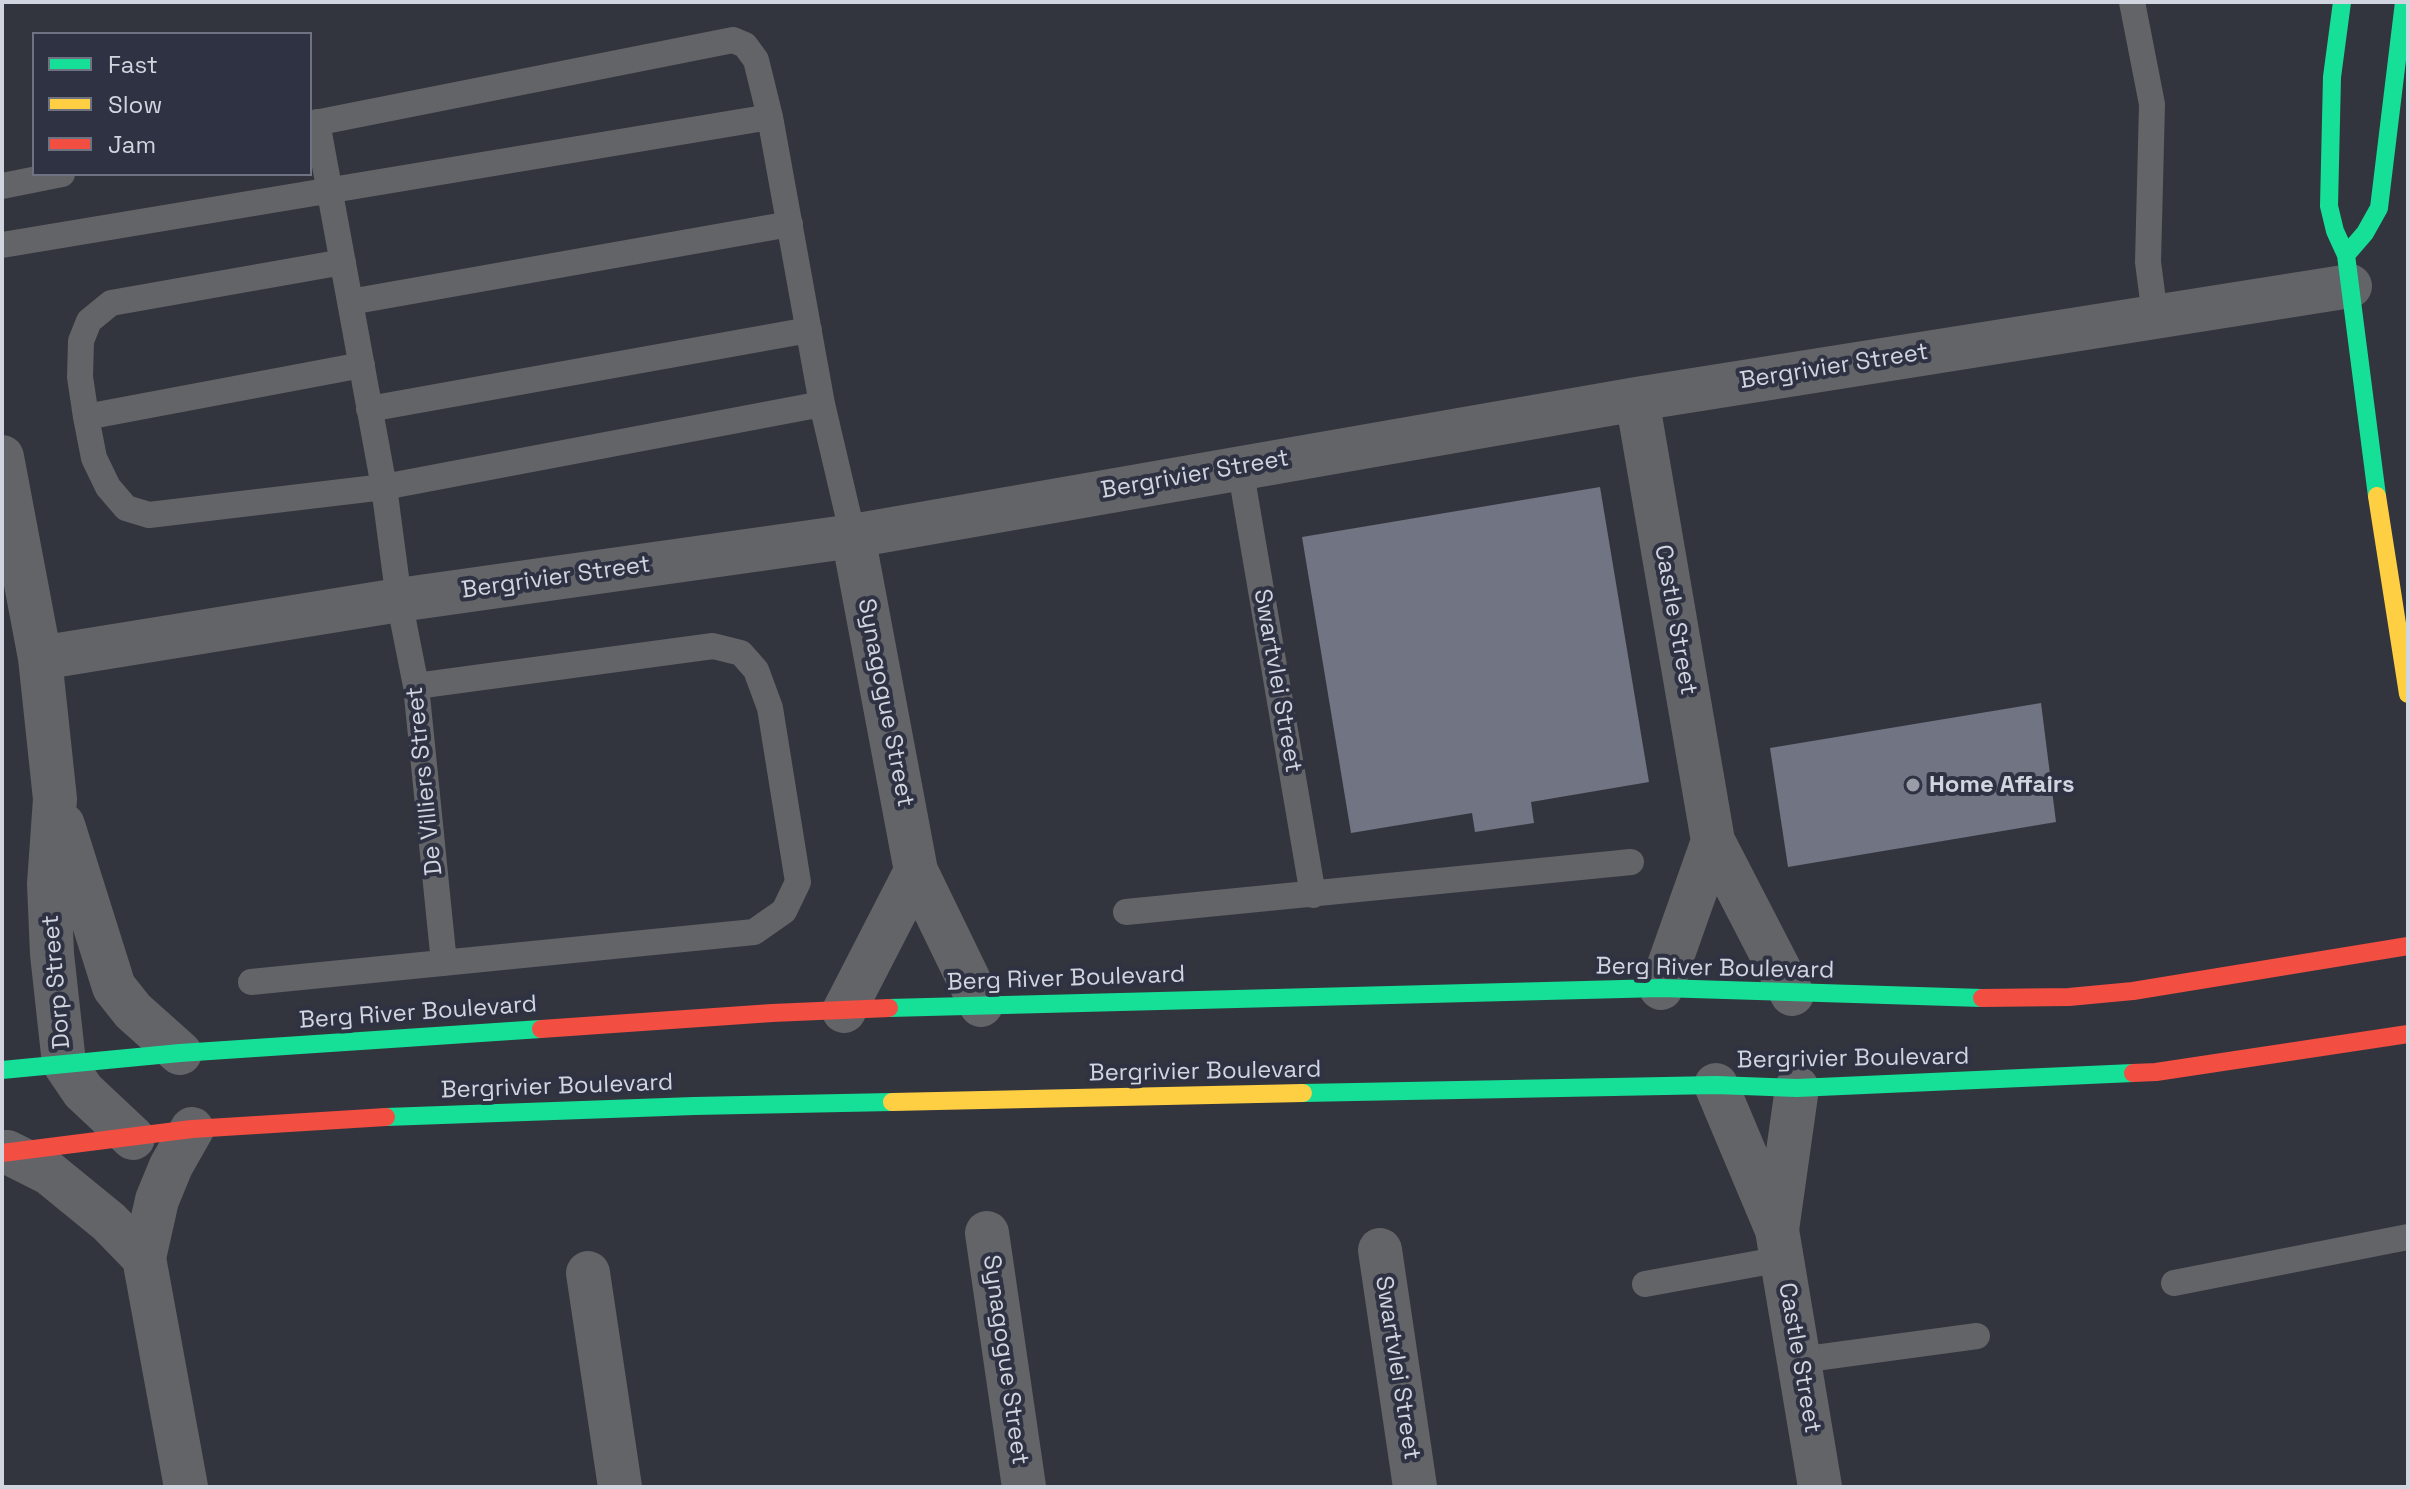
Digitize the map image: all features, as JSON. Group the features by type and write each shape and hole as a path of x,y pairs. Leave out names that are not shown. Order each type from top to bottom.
{"street":[{"path":"2342,2 2332,77 2329,206 2348,271 2371,460 2408,694"},
{"path":"2348,271 2379,208 2404,2"},
{"name":"Bergrivier Street","path":"40,658 399,600 853,536 1637,399 2155,316 2348,271"},
{"name":"Castle Street","path":"1637,399 1713,841 1792,994"},
{"name":"Dorp Street","path":"2,457 40,658 55,799 50,898 53,969 64,1063 90,1098 133,1138"},
{"name":"Synagogue Street","path":"853,536 916,871 981,1005"},
{"name":"Dorp Street","path":"55,799 114,987 133,1011 180,1053"},
{"name":"Castle Street","path":"1661,988 1713,841"},
{"path":"844,1011 916,871"},
{"name":"Berg River Boulevard","path":"2,1070 180,1053 772,1013 981,1005 1661,988 2008,999 2133,991 2408,946"},
{"name":"Bergrivier Boulevard","path":"4,1153 192,1129 346,1119 694,1106 1716,1085 1797,1088 2156,1072 2408,1034"},
{"name":"Castle Street","path":"1716,1085 1779,1244 1820,1487"},
{"name":"Castle Street","path":"1779,1244 1797,1088"},
{"path":"186,1487 144,1258 157,1200 171,1166 192,1129"},
{"path":"4,1153 49,1173 109,1222 144,1258"},
{"name":"Synagogue Street","path":"987,1233 1024,1487"},
{"name":"Swartvlei Street","path":"1380,1250 1415,1487"},
{"path":"588,1273 620,1487"}],"lane":[{"path":"2132,2 2152,104 2148,249 2155,316"},
{"path":"314,123 733,40 745,45 756,60 770,117 822,404 853,536"},
{"path":"2,245 770,117"},
{"name":"De Villiers Street","path":"314,123 330,190 362,365 384,487 399,600 416,686 444,963"},
{"path":"2,186 52,176"},
{"path":"350,302 790,224"},
{"path":"343,262 111,303 89,321 81,341 80,377 94,458 108,487 126,508 149,515 384,487 822,404"},
{"path":"369,409 809,330"},
{"path":"86,417 362,365"},
{"name":"Swartvlei Street","path":"1240,467 1313,895"},
{"path":"251,982 754,932 784,911 798,882 770,708 756,670 741,653 713,646 416,686"},
{"path":"1126,912 1631,862"},
{"path":"2174,1283 2408,1237"},
{"path":"1645,1284 1779,1244"},
{"path":"1800,1360 1977,1336"}],"building":[{"path":"1600,487 1649,782 1531,802 1534,823 1475,832 1472,813 1351,833 1302,537"},
{"name":"Home Affairs","path":"2041,703 2056,822 1788,867 1770,748"}],"traffic: fast":[{"path":"2342,2 2332,77 2329,206 2335,231 2346,255 2377,496"},
{"path":"2346,255 2365,233 2379,208 2404,2"},
{"path":"889,1008 1661,988 1982,998"},
{"path":"2,1070 180,1053 541,1029"},
{"path":"1303,1093 1716,1085 1797,1088 2133,1073"},
{"path":"386,1117 892,1102"}],"traffic: slow":[{"path":"2377,496 2408,694"},
{"path":"892,1102 1303,1093"}],"traffic: jam":[{"path":"1982,998 2069,997 2133,991 2408,946"},
{"path":"541,1029 889,1008"},
{"path":"2133,1073 2408,1034"},
{"path":"2,1153 192,1129 386,1117"}],"place":[{"name":"Home Affairs","path":"1913,785"}]}
